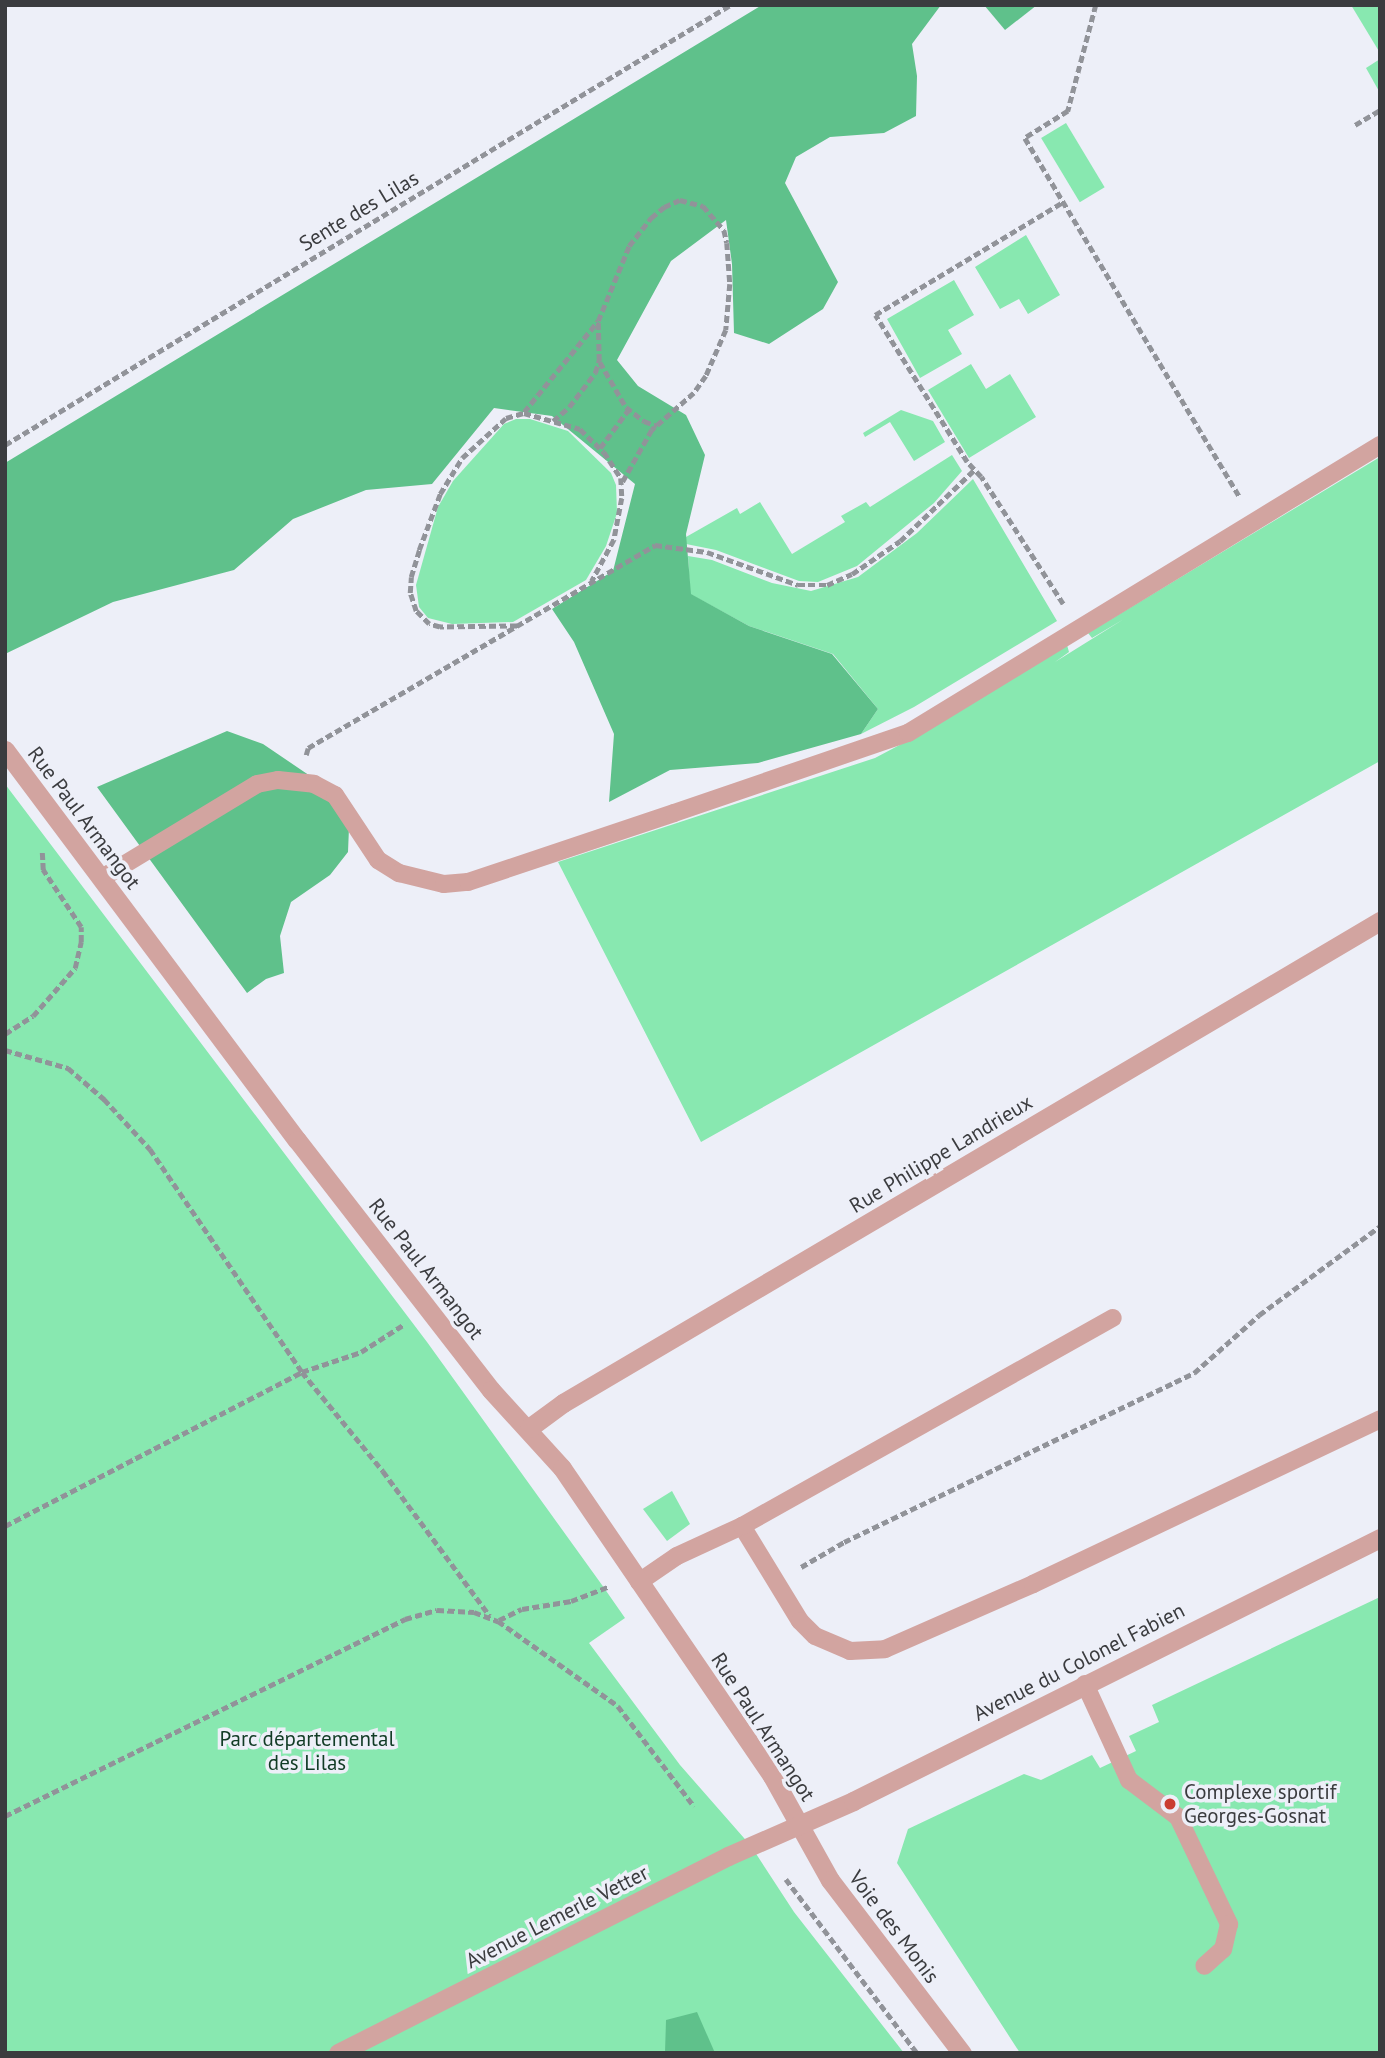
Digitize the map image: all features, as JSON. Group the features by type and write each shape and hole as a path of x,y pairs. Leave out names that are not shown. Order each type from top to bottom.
{"street":[{"name":"Rue Paul Armangot","path":"5,750 313,1162 491,1390 562,1468 772,1776 798,1825"},
{"name":"Rue Philippe Landrieux","path":"528,1428 563,1403 1380,921"},
{"name":"Avenue du Colonel Fabien","path":"798,1825 853,1801 1380,1538"},
{"name":"Avenue Lemerle Vetter","path":"338,2053 728,1856 798,1825"},
{"name":"Voie des Monis","path":"798,1825 830,1880 962,2053"}],"lane":[{"path":"102,878 257,784 297,780 335,795 378,860 399,873 444,884 468,882 908,733 1380,445"},
{"path":"639,1582 677,1556 742,1526 1113,1318"},
{"path":"742,1526 800,1621 815,1636 850,1651 885,1649 1033,1584 1380,1419"},
{"path":"1085,1684 1129,1780 1171,1809 1178,1817 1229,1924 1223,1949 1204,1966"}],"path":[{"name":"Sente des Lilas","path":"5,445 730,5"},
{"path":"1096,5 1068,111 1025,138 1255,521"},
{"path":"1355,125 1380,110"},
{"path":"524,413 598,320 629,246 651,218 680,200 692,201 713,214 724,230 730,284 726,330 717,357 700,385 657,426 621,485"},
{"path":"1063,202 875,316 1079,628"},
{"path":"598,320 599,362 629,409 657,426"},
{"path":"553,421 581,392 599,362"},
{"path":"600,448 629,409"},
{"path":"518,626 449,629 429,624 416,611 411,585 428,521 462,458 506,418 524,413 580,429 600,448 621,478 622,498 614,540 591,583"},
{"path":"297,780 308,748 656,545 707,552 798,585 827,585 852,574 900,541 974,470"},
{"path":"5,1034 33,1016 75,968 81,942 81,927 43,870 40,854 44,842"},
{"path":"5,1050 68,1068 103,1099 150,1149 302,1372 383,1471 490,1617"},
{"path":"776,1581 844,1542 1194,1373 1259,1315 1380,1226"},
{"path":"5,1526 302,1372 361,1352 406,1322"},
{"path":"498,1621 522,1609 571,1601 607,1587"},
{"path":"5,1816 405,1619 437,1610 474,1612 498,1621 618,1706 694,1806"},
{"path":"786,1879 917,2053"}],"green space":[{"path":"762,5 941,5 912,44 917,76 916,116 884,133 830,137 796,157 785,183 838,282 823,309 769,344 734,333 732,264 726,220 671,261 617,360 638,386 686,415 705,455 686,534 691,594 749,626 832,654 878,709 861,734 758,763 670,770 609,802 614,734 574,642 552,609 613,571 635,484 552,416 494,408 432,484 366,490 293,519 234,570 113,602 5,654 5,463"},
{"path":"984,5 1037,5 1005,30"},
{"path":"1351,5 1380,5 1380,53"},
{"path":"1380,59 1380,93 1366,68"},
{"path":"1066,123 1105,187 1080,202 1041,138"},
{"path":"1026,235 1060,295 1028,314 1019,299 1000,309 975,267"},
{"path":"954,280 974,315 948,330 962,354 920,378 887,319"},
{"path":"971,364 986,389 1010,374 1036,417 969,458 928,390"},
{"path":"901,410 933,421 945,442 914,461 890,422 865,437 863,433"},
{"path":"516,419 530,419 568,431 611,473 616,485 617,513 606,546 586,580 513,622 452,624 428,618 419,607 416,585 438,507 453,481 504,424"},
{"path":"952,455 962,471 934,503 857,566 818,582 799,581 716,550 686,544 686,537 737,508 740,514 760,502 792,554 845,522 841,516 866,502 870,507"},
{"path":"1380,457 1380,761 701,1142 558,862 875,758 928,730 1067,645 1069,652 1055,662 1124,619 1092,638 1088,633"},
{"path":"973,479 1057,621 914,707 861,734 878,709 833,654 749,626 690,594 688,556 712,560 772,583 811,591 858,577 917,533"},
{"path":"227,731 263,744 350,803 348,852 330,875 291,902 280,936 284,973 266,979 247,993 97,787"},
{"name":"Parc départemental des Lilas","path":"5,784 427,1342 602,1585 625,1618 589,1643 680,1765 751,1846 794,1912 904,2053 5,2053"},
{"path":"672,1491 690,1524 667,1541 643,1509"},
{"name":"Complexe sportif Georges-Gosnat","path":"1380,1597 1380,2053 1020,2053 897,1863 908,1829 1024,1774 1041,1780 1092,1755 1100,1768 1136,1751 1129,1736 1159,1722 1152,1705"},
{"path":"697,2012 715,2053 665,2053 666,2020"}],"place":[{"name":"Complexe sportif Georges-Gosnat","path":"1170,1804"}]}
